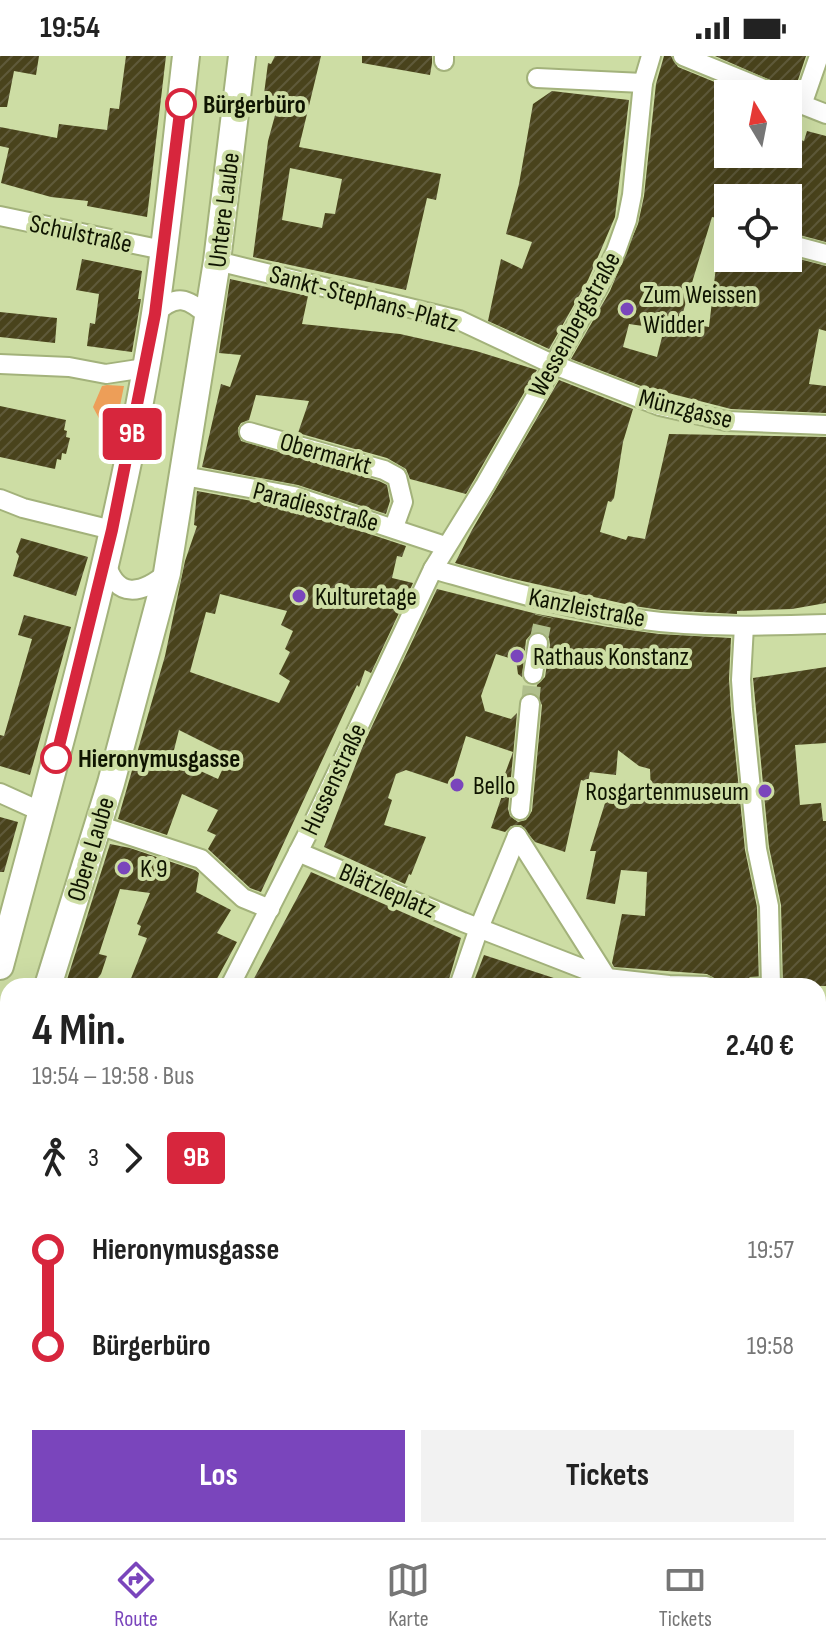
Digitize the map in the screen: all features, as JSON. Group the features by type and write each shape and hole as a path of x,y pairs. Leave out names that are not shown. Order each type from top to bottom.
{"main road":[{"name":"Untere Laube","path":"145,368 155,314 186,56"},
{"name":"Untere Laube","path":"184,476 217,261 242,56"},
{"name":"Obere Laube","path":"0,966 105,559 145,368"},
{"name":"Obere Laube","path":"50,978 98,825 167,573 184,476"}],"street":[{"name":"Wessenbergstraße","path":"433,569 599,286 627,220 643,83 651,56"},
{"path":"683,56 742,80"},
{"path":"802,89 819,56"},
{"path":"537,78 643,83"},
{"path":"802,105 826,114"},
{"name":"Schulstraße","path":"0,216 163,250"},
{"path":"802,248 826,254"},
{"name":"Sankt-Stephans-Platz","path":"217,261 459,320 552,364"},
{"name":"Untere Laube","path":"155,314 167,302 184,299 208,316"},
{"path":"0,364 69,367 106,374 145,368"},
{"name":"Münzgasse","path":"552,364 660,406 693,415 726,421 826,425"},
{"name":"Obermarkt","path":"249,432 384,470 397,477 403,502 394,527"},
{"name":"Paradiesstraße","path":"184,476 294,496 445,546"},
{"path":"0,499 33,511 112,530"},
{"path":"105,559 110,575 118,584 132,591 153,585 167,573"},
{"name":"Kanzleistraße","path":"433,569 545,608 636,619 744,626 826,624"},
{"name":"Hussenstraße","path":"234,978 433,569"},
{"path":"744,626 743,709 757,849 769,906 769,978"},
{"path":"533,674 538,643"},
{"path":"520,810 530,704"},
{"path":"0,793 42,812"},
{"path":"98,825 201,859 243,898 270,909"},
{"path":"462,978 517,836 607,978"},
{"name":"Blätzleplatz","path":"298,852 607,978"}],"shaded area":[{"path":"102,386 124,386 114,435 105,434 93,407"}],"building":[{"path":"0,56 39,56 36,75 14,71 7,107 0,107"},
{"path":"126,56 166,56 147,217 87,206 88,201 51,197 1,183 9,148 0,146 0,127 57,138 59,124 107,130 110,108 119,109"},
{"path":"275,56 321,56 299,147 441,174 436,200 427,198 406,290 253,257 268,141 280,97 264,94 268,63 271,64","holes":["290,168 342,179 335,214 325,213 322,228 282,220"]},
{"path":"362,56 432,56 430,75 362,63"},
{"path":"664,56 671,56 678,67 714,82 714,168 802,168 802,140 807,131 826,136 826,242 802,236 802,184 714,184 714,217 680,322 709,327 715,272 802,272 802,260 826,266 826,331 819,329 809,384 826,386 826,413 731,409 641,386 571,359 610,291 638,224 656,84","holes":["629,324 664,329 657,357 623,347"]},
{"path":"715,56 806,56 798,80 770,80"},
{"path":"552,91 629,100 615,217 588,280 549,349 488,321 501,259 522,269 532,242 506,234 519,184 533,104"},
{"path":"82,259 142,271 138,299 141,299 132,352 87,346 90,323 95,324 99,294 76,290"},
{"path":"230,279 308,296 302,324 400,334 476,351 537,370 466,494 410,479 406,469 387,458 298,433 309,401 256,395 249,420 238,428 241,441 387,485 390,501 386,514 298,485 202,467 221,384 230,387 241,355 219,353"},
{"path":"0,312 57,318 55,343 0,337"},
{"path":"559,380 633,409 623,442 614,498 608,501 600,532 626,540 628,536 645,539 669,434 826,437 826,603 792,609 737,611 737,614 661,610 509,578 455,563"},
{"path":"0,406 66,420 64,430 67,431 66,437 70,438 66,454 62,453 61,460 57,459 55,469 0,457"},
{"path":"197,491 291,508 406,546 402,557 397,556 392,578 413,583 371,673 365,670 359,687 357,685 261,892 250,888 208,849 216,835 207,831 218,810 182,794 167,835 118,819 165,656 185,561 197,526 194,525","holes":["220,594 287,611 281,625 293,631 285,649 290,652 279,674 290,681 279,703 190,672 206,612 215,614","179,730 229,755 218,779 172,758"]},
{"path":"21,538 88,557 76,596 13,576"},
{"path":"437,589 537,614 608,627 659,634 731,638 731,710 745,850 757,907 759,978 714,978 707,974 614,967 612,963 622,914 645,916 647,872 621,870 615,904 586,899 596,851 590,851 606,800 615,801 617,790 651,794 650,769 639,766 618,750 616,775 590,772 588,782 581,780 565,852 535,842 521,825 511,826 505,832 491,828 513,752 466,736 451,785 406,770 396,774 384,825 426,837 405,884 324,847 364,743","holes":["541,631 549,638 545,677 537,685 536,694 542,705 532,811 526,820 518,822 510,816 508,809 517,713 511,719 485,711 481,696 496,654 516,660 518,674 522,677 526,640 533,632"]},
{"path":"24,615 71,627 30,775 0,766 0,735 4,736 32,639 18,635"},
{"path":"826,667 826,743 795,745 800,805 821,803 823,821 826,821 826,978 783,978 781,905 769,847 753,678"},
{"path":"0,817 18,822 4,872 0,872"},
{"path":"110,844 195,870 199,873 196,892 231,910 217,933 237,942 217,978 131,978 147,938 138,935 141,926 137,924 150,893 120,889 99,954 107,956 101,974 98,978 68,978"},
{"path":"311,872 461,938 449,978 254,978"},
{"path":"484,955 554,978 475,978"}],"tunnel":[{"path":"538,643 544,616"},
{"path":"530,704 533,674"}],"bus line":[{"name":"9B","path":"56,758 112,530 155,314 181,104"}],"place":[{"name":"Bürgerbüro","path":"181,104"},
{"name":"Zum Weissen Widder","path":"627,309"},
{"name":"Kulturetage","path":"299,596"},
{"name":"Rathaus Konstanz","path":"517,656"},
{"name":"Hieronymusgasse","path":"56,758"},
{"name":"Bello","path":"457,785"},
{"name":"Rosgartenmuseum","path":"765,791"},
{"name":"K 9","path":"124,868"}]}
